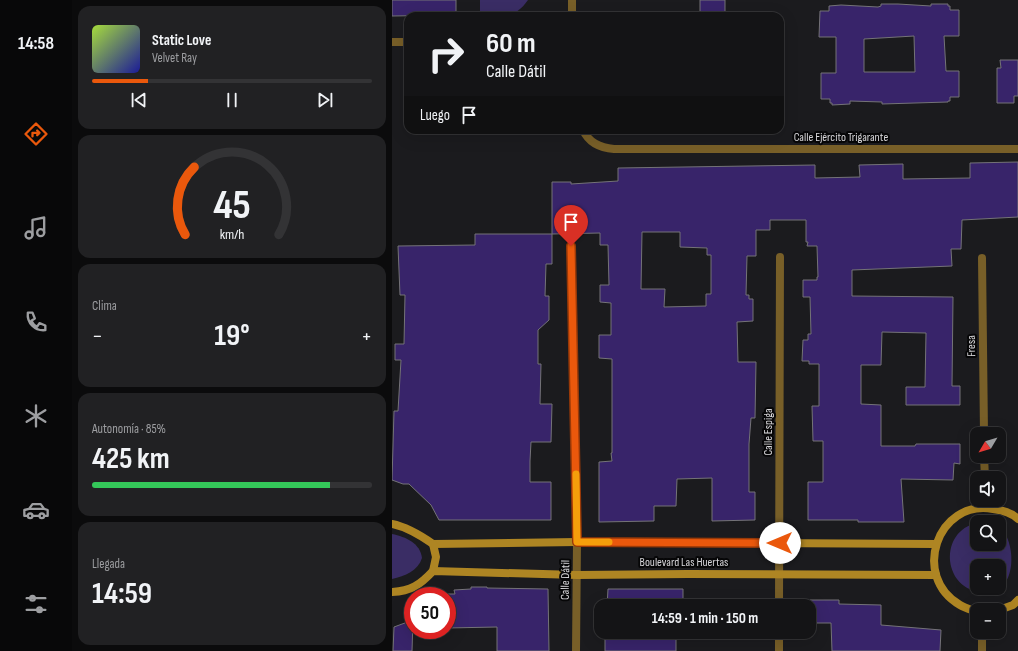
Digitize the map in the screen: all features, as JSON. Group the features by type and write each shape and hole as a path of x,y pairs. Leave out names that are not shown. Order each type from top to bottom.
{"main road":[{"path":"970,610 960,606 946,594 936,575 933,560 936,544 943,529 954,518 977,507"},
{"path":"993,507 1018,519"},
{"path":"392,524 401,526 433,544 436,557 433,571 423,582 411,589 392,592"},
{"name":"Boulevard Las Huertas","path":"433,544 577,542 936,544"},
{"name":"Boulevard Las Huertas","path":"433,571 577,575 936,575"},
{"path":"1006,607 1018,600"}],"street":[{"path":"572,0 572,12"},
{"path":"392,42 404,42"},
{"name":"Calle Ejército Trigarante","path":"585,134 594,143 604,148 614,149 1018,149"},
{"name":"Calle Dátil","path":"571,246 577,542 576,651"},
{"name":"Calle Espiga","path":"779,599 780,257"},
{"name":"Fresa","path":"982,258 984,427"},
{"path":"779,639 779,651"},
{"path":"982,639 982,651"}],"shaded area":[{"path":"480,0 528,0 516,12 480,12"},
{"path":"970,526 970,551 1006,551 1006,536 1011,556 1011,568 1006,581 1006,559 970,559 970,589 958,580 952,570 950,559 951,547 956,536 965,528"},
{"path":"392,534 412,542 418,548 422,558 414,570 392,579"}],"building":[{"path":"392,0 456,0 456,12 404,12 404,16 392,16"},
{"path":"700,0 725,0 725,12 700,12"},
{"path":"881,4 931,6 931,4 948,4 948,6 950,6 950,10 959,10 959,36 944,36 946,71 959,71 959,97 950,97 950,101 948,102 882,104 882,102 850,101 850,104 832,105 832,103 830,103 830,99 821,99 821,73 836,73 836,37 819,37 820,11 829,11 829,6 841,5 881,6","holes":["914,36 915,72 864,72 864,39"]},
{"path":"1000,60 1018,60 1018,96 1014,96 1014,103 997,103 997,68 1001,68"},
{"path":"1018,162 1018,217 962,220 961,249 951,249 952,266 852,270 852,296 953,297 952,386 960,386 960,405 906,405 906,387 925,387 926,333 882,332 881,365 861,365 861,404 881,405 881,446 960,444 960,464 954,463 953,480 901,479 904,522 808,520 808,482 823,482 823,441 813,441 812,406 819,406 819,364 809,364 809,361 802,361 803,340 808,340 808,334 811,334 810,297 803,297 803,280 817,280 817,246 807,246 806,220 770,220 770,230 756,230 756,256 747,256 746,295 749,295 749,299 753,299 753,321 737,322 738,362 756,362 755,418 751,418 749,444 749,492 755,492 755,520 712,521 712,478 677,479 676,506 654,506 654,521 599,522 599,462 612,461 612,359 599,358 599,335 611,335 611,303 600,302 600,285 609,285 608,245 600,245 600,233 552,234 552,182 571,182 571,184 618,181 618,168 815,165 815,178 860,177 859,165 903,164 903,179 970,178 970,163","holes":["642,232 680,232 680,247 707,248 707,255 711,255 711,294 706,294 706,306 664,307 665,289 641,289"]},
{"path":"475,234 552,234 552,264 546,264 545,296 549,296 549,320 538,330 538,364 541,364 540,404 552,404 551,442 531,442 530,461 530,482 551,482 551,520 439,520 431,505 409,484 403,484 392,480 394,411 398,411 401,360 395,360 395,344 404,344 405,295 400,295 398,246 475,245"},
{"path":"471,587 487,587 548,589 549,651 497,651 497,627 456,628 456,590 471,589"},
{"path":"608,589 683,589 683,599 607,599"},
{"path":"816,600 839,600 839,604 881,605 881,625 941,630 940,651 832,651 831,623 816,623"},
{"path":"404,623 404,639 412,639 412,651 393,651 394,627"},
{"path":"605,639 676,639 676,651 605,651"}],"slow traffic":[{"path":"576,474 577,542 609,542"}],"route":[{"path":"571,246 577,542 780,543"}]}
